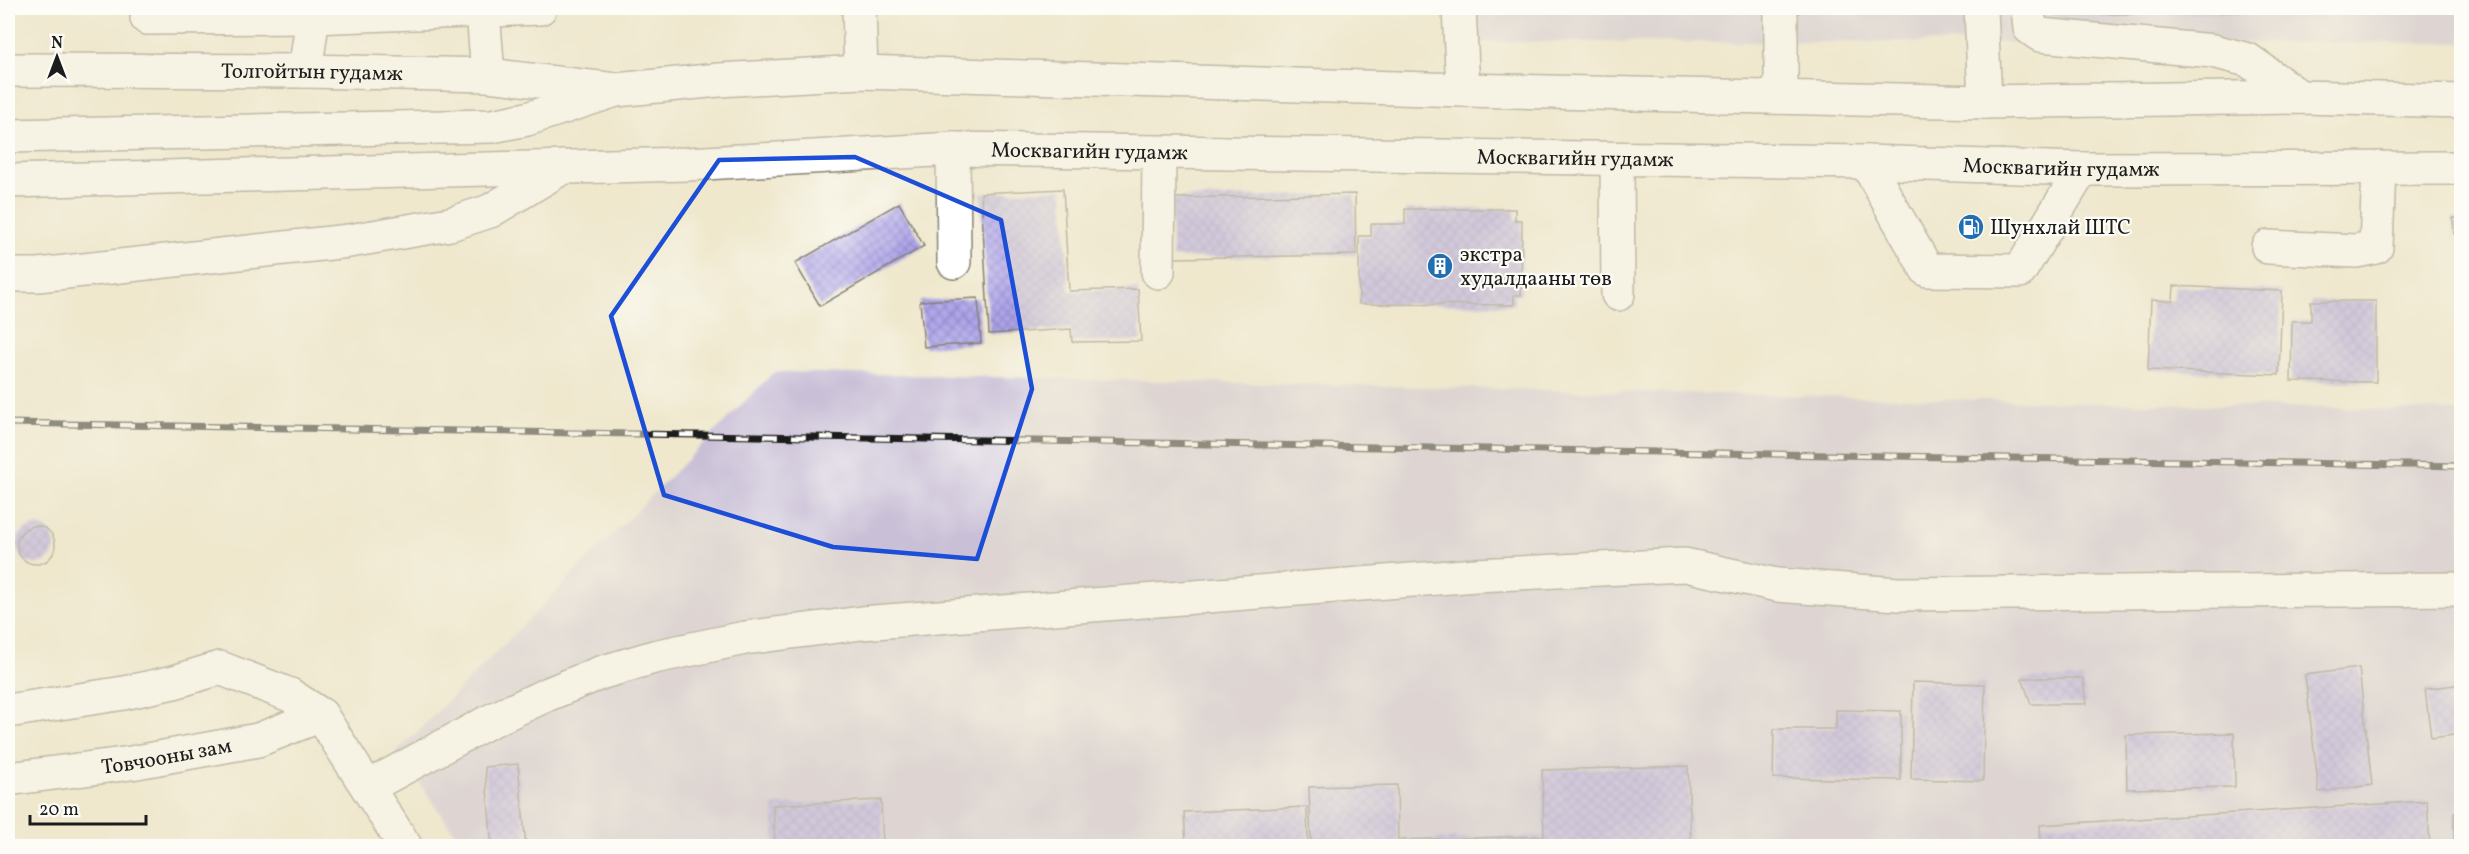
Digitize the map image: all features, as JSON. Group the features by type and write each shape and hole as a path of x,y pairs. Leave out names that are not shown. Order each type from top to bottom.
{"main road":[{"path":"147,18 313,17 540,8"},
{"path":"858,8 861,72"},
{"path":"1460,8 1462,90"},
{"path":"1781,8 1781,97"},
{"path":"1982,8 1985,102"},
{"path":"2028,8 2030,28 2040,35 2213,51 2248,60 2300,97"},
{"path":"483,11 488,75"},
{"path":"305,71 313,17"},
{"name":"Толгойтын гудамж","path":"8,70 305,71 488,75 616,90"},
{"path":"8,136 492,126 527,119 616,90 718,80 861,72 1462,90 1985,102 2300,97 2462,101"},
{"path":"953,149 954,261"},
{"name":"Москвагийн гудамж","path":"8,181 687,164 953,149 1866,162 2082,169 2462,168"},
{"path":"1158,272 1159,153"},
{"path":"1617,159 1618,294"},
{"path":"1866,162 1927,270 2020,271 2082,169"},
{"path":"8,275 38,275 348,241 450,224 490,211 563,167"},
{"path":"2268,247 2356,251 2376,247 2379,168"},
{"path":"368,787 488,722 600,673 654,657 745,638 862,623 1476,575 1685,565 1777,585 1898,594 2462,589"},
{"path":"8,711 124,693 174,682 220,668 282,691 321,715 405,846"},
{"name":"Товчооны зам","path":"8,779 131,763 258,740 321,715"}],"highlighted area":[{"path":"855,157 1001,220 1032,389 977,559 833,547 664,495 611,316 719,160"}],"shaded area":[{"path":"1465,8 2461,8 2462,43 1467,42"},
{"path":"774,372 2461,411 2461,846 464,846 397,752"}],"building":[{"path":"2055,8 2240,8 2240,12 2055,15"},
{"path":"1063,189 1069,291 1138,289 1141,341 1072,342 1071,329 989,334 981,193"},
{"path":"1355,194 1356,255 1172,258 1171,198"},
{"path":"899,203 924,246 820,306 795,263"},
{"name":"экстра худалдааны төв","path":"1405,209 1515,209 1515,220 1522,220 1521,295 1514,295 1514,305 1359,304 1359,236 1371,236 1371,224 1405,224"},
{"path":"2453,218 2462,218 2462,234 2454,234"},
{"path":"2174,286 2282,291 2279,375 2148,370 2151,300 2173,301"},
{"path":"978,298 981,343 924,347 920,301"},
{"path":"2311,301 2376,301 2376,382 2291,381 2292,321 2311,321"},
{"path":"36,526 43,527 49,532 54,538 54,552 49,558 43,563 36,564 29,563 23,558 18,552 17,545 18,538 23,532 29,527"},
{"path":"2359,668 2372,785 2319,792 2305,675"},
{"path":"2022,678 2083,678 2086,704 2031,704"},
{"path":"1913,682 1985,684 1983,781 1911,779"},
{"path":"2462,684 2462,734 2431,738 2425,689"},
{"path":"1836,710 1901,711 1901,780 1773,778 1774,729 1836,729"},
{"path":"2234,733 2235,787 2127,789 2126,735"},
{"path":"518,764 526,846 492,846 485,767"},
{"path":"1688,766 1691,846 1311,846 1309,787 1397,785 1398,840 1544,836 1542,770"},
{"path":"881,800 883,846 775,846 773,805"},
{"path":"2427,801 2430,846 2041,846 2040,825"},
{"path":"1307,807 1308,846 1186,846 1184,812"},
{"path":"2454,813 2462,813 2462,846 2454,846"}],"railway":[{"path":"8,423 2462,466"}],"place":[{"name":"Шунхлай ШТС","path":"1971,227"},
{"name":"экстра худалдааны төв","path":"1440,266"}]}
